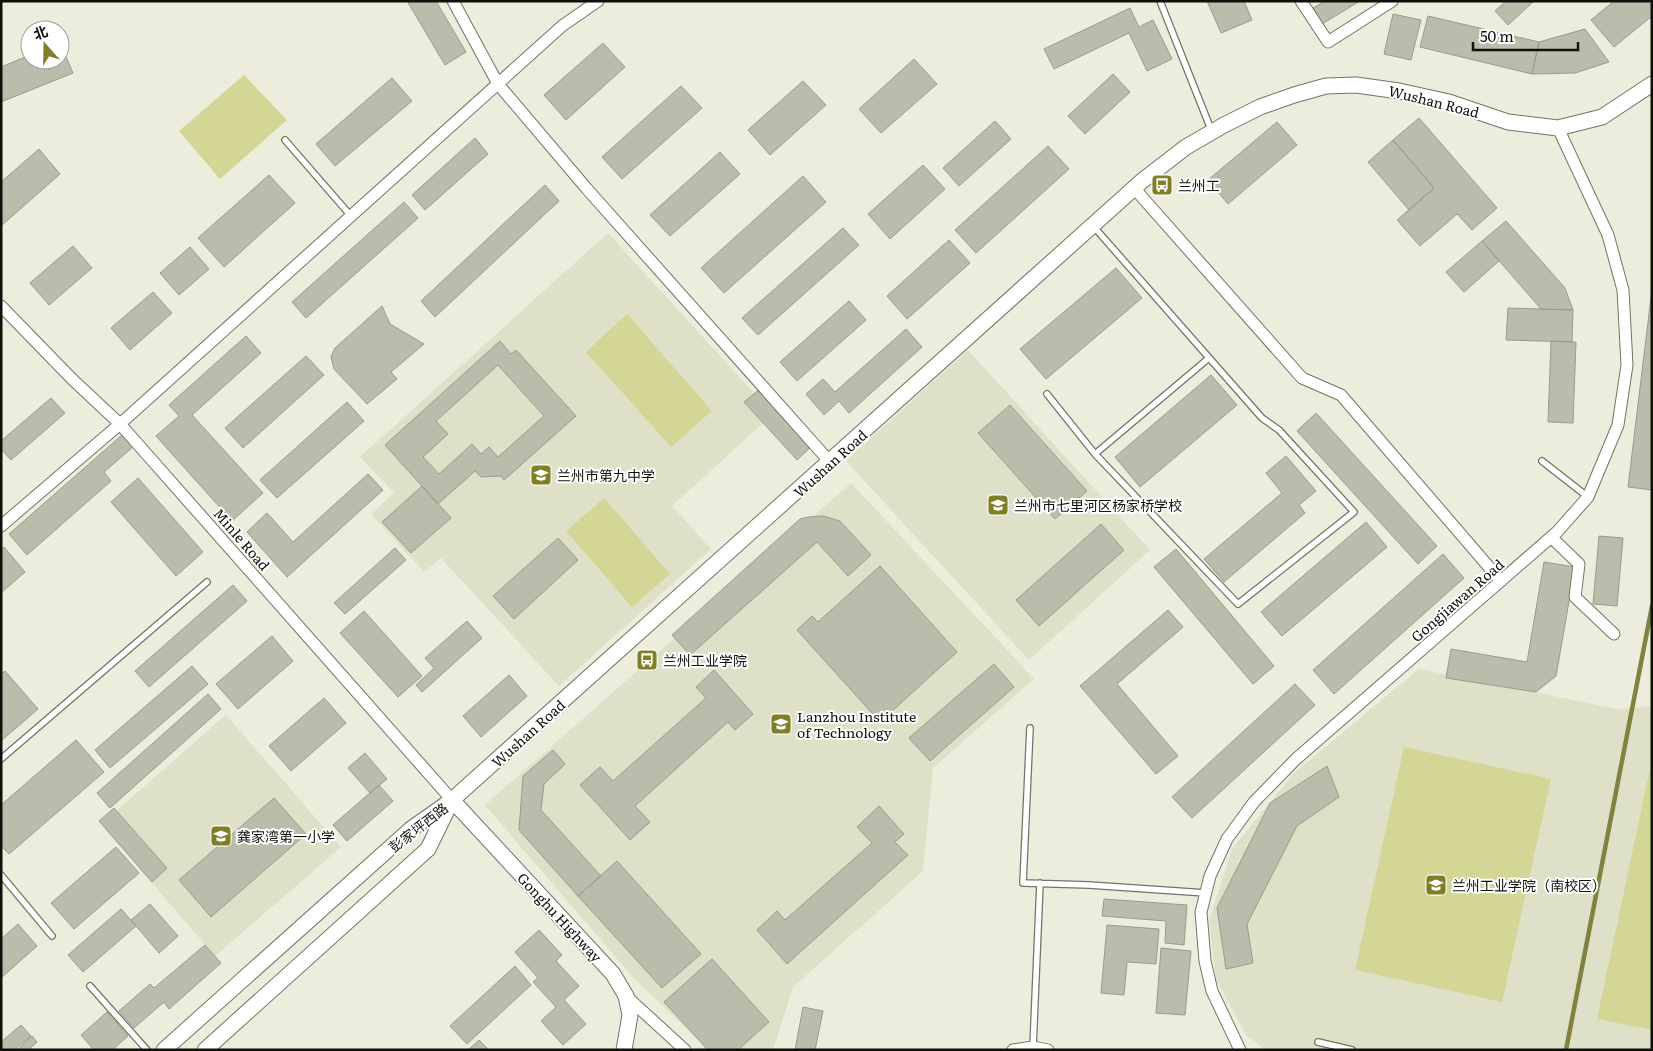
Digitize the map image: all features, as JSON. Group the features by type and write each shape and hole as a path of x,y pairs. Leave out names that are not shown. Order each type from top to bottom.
{"main road":[{"name":"Wushan Road","path":"452,800 1134,188 1186,147 1260,107 1326,86 1356,85 1399,91 1449,102 1508,122 1558,128 1602,117 1652,84"},
{"name":"Gonghu Highway","path":"452,800 613,974 626,996 630,1015 624,1050"},
{"name":"彭家坪西路","path":"164,1050 411,829 452,800"},
{"name":"彭家坪西路","path":"205,1050 428,849 452,800"}],"street":[{"path":"453,1 498,84 587,189 830,462"},
{"path":"1,526 120,424 562,26 598,1"},
{"path":"1301,1 1328,42 1392,1"},
{"name":"Gongjiawan Road","path":"1240,1050 1212,991 1205,962 1201,912 1210,876 1227,839 1254,802 1296,759 1551,537 1588,497 1618,425 1627,365 1623,290 1608,235 1558,128"},
{"path":"1134,188 1302,378 1341,395 1501,581"},
{"name":"Minle Road","path":"1,306 72,379 120,424 452,800"},
{"path":"1551,537 1579,564 1575,597 1614,634"},
{"path":"626,996 685,1050"},
{"path":"1013,1050 1033,1047 1048,1050"}],"lane":[{"path":"1160,1 1212,132"},
{"path":"285,140 351,216"},
{"path":"1047,394 1095,454 1238,604 1354,512 1279,430 1262,418 1093,226"},
{"path":"1095,454 1209,358"},
{"path":"1542,461 1588,497"},
{"path":"1,759 207,582"},
{"path":"1030,728 1023,883 1089,885 1206,893"},
{"path":"1,875 52,936"},
{"path":"1033,1047 1040,883"},
{"path":"90,986 147,1050"},
{"path":"1318,1042 1352,1050"}],"shaded area":[{"name":"兰州市第九中学","path":"608,233 773,414 672,506 711,549 559,686 441,558 424,572 371,514 394,493 360,457"},
{"name":"兰州市七里河区杨家桥学校","path":"968,350 1150,550 1029,660 846,461"},
{"name":"Lanzhou Institute of Technology","path":"851,483 1034,679 933,768 923,871 793,987 773,1050 708,1050 632,976 485,805"},
{"name":"兰州工业学院（南校区）","path":"1419,669 1618,709 1652,706 1652,1050 1266,1050 1246,1035 1216,979 1209,921 1232,849 1294,773"},
{"name":"龚家湾第一小学","path":"226,715 341,847 215,956 101,824"}],"green space":[{"path":"244,75 287,120 220,179 179,131"},
{"path":"627,314 712,411 671,447 586,352"},
{"path":"604,498 670,574 632,607 566,531"},
{"path":"1404,747 1551,779 1502,1002 1355,970"},
{"path":"1652,759 1652,1030 1597,1019"}],"building":[{"path":"407,1 436,1 466,52 445,65"},
{"path":"1207,1 1244,1 1252,20 1221,33"},
{"path":"1325,1 1360,1 1322,24 1313,8"},
{"path":"1506,1 1534,1 1508,25 1495,11"},
{"path":"1614,1 1652,1 1652,16 1614,47 1591,20"},
{"path":"1130,8 1139,27 1153,20 1172,59 1147,71 1129,33 1054,69 1044,49"},
{"path":"1393,14 1421,20 1411,60 1384,54"},
{"path":"1428,16 1539,42 1532,74 1420,47"},
{"path":"1585,29 1609,62 1575,73 1532,74 1539,42"},
{"path":"603,43 625,67 566,120 544,95"},
{"path":"20,59 20,70 70,70 70,66 73,73 1,102 1,67"},
{"path":"914,59 937,84 881,133 859,109"},
{"path":"1113,74 1130,92 1085,134 1068,116"},
{"path":"392,78 412,101 335,166 316,144"},
{"path":"803,81 826,105 770,155 748,130"},
{"path":"681,86 702,108 622,179 602,157"},
{"path":"1419,118 1497,208 1472,230 1457,214 1420,246 1397,220 1434,188 1393,140"},
{"path":"995,121 1011,139 959,186 943,168"},
{"path":"1277,122 1297,145 1228,204 1208,180"},
{"path":"475,138 488,154 425,210 412,195"},
{"path":"1393,140 1434,188 1409,210 1368,162"},
{"path":"1048,146 1069,169 976,253 955,230"},
{"path":"39,149 60,174 1,226 1,182"},
{"path":"720,152 740,174 670,236 650,215"},
{"path":"923,165 945,189 890,239 868,214"},
{"path":"269,175 295,203 224,267 198,238"},
{"path":"803,176 826,202 724,293 701,268"},
{"path":"545,185 559,201 435,317 421,301"},
{"path":"404,202 418,218 306,318 292,302"},
{"path":"1506,221 1565,288 1573,310 1541,309 1482,241"},
{"path":"843,228 859,245 758,335 742,318"},
{"path":"949,240 970,263 907,319 887,296"},
{"path":"1482,241 1499,261 1464,292 1446,272"},
{"path":"73,246 92,268 49,305 30,283"},
{"path":"190,247 209,269 179,295 160,273"},
{"path":"1116,268 1142,298 1046,379 1020,349"},
{"path":"1652,289 1652,490 1628,487"},
{"path":"153,292 172,313 130,350 111,328"},
{"path":"849,301 866,320 797,381 780,362"},
{"path":"382,306 390,324 424,344 391,372 397,379 367,404 334,369 331,357 335,348"},
{"path":"1508,308 1573,310 1572,342 1506,340"},
{"path":"906,329 922,347 849,413 839,401 824,415 806,394 823,379 835,392"},
{"path":"246,336 261,353 192,415 263,493 232,521 156,436 179,416 169,405"},
{"path":"500,341 511,354 516,350 576,416 504,480 501,476 481,477 475,471 438,504 385,445","holes":["498,365 544,416 498,457 489,447 481,454 472,444 439,474 423,457 448,434 436,421"]},
{"path":"1551,341 1576,342 1573,423 1548,422"},
{"path":"306,356 324,375 243,448 225,428"},
{"path":"1211,375 1237,405 1140,487 1115,457"},
{"path":"761,388 813,445 797,460 744,402"},
{"path":"51,398 65,413 11,460 1,449 1,441"},
{"path":"347,402 364,421 277,498 260,480"},
{"path":"1010,405 1087,491 1055,519 978,433"},
{"path":"1316,413 1437,546 1418,564 1297,431"},
{"path":"122,435 133,447 104,472 111,481 27,555 9,534"},
{"path":"1286,456 1316,491 1299,505 1305,513 1224,582 1204,559 1282,493 1266,473"},
{"path":"368,474 383,490 287,577 247,532 267,513 293,542"},
{"path":"138,478 203,552 176,576 111,502"},
{"path":"422,486 451,518 411,553 382,522"},
{"path":"823,516 840,521 871,555 848,576 817,542 690,655 672,635 800,519"},
{"path":"1366,522 1387,547 1282,636 1261,612"},
{"path":"1101,524 1124,550 1039,626 1016,600"},
{"path":"1599,536 1623,538 1617,606 1593,604"},
{"path":"558,538 578,560 514,619 493,596"},
{"path":"4,547 25,572 1,593 1,550"},
{"path":"395,548 406,560 345,614 334,603"},
{"path":"1176,549 1274,666 1253,684 1154,567"},
{"path":"1443,554 1464,578 1334,694 1313,670"},
{"path":"1544,562 1575,567 1556,676 1536,692 1446,678 1451,649 1527,662"},
{"path":"880,566 957,652 880,722 797,630 812,616 818,622"},
{"path":"233,585 247,601 149,687 135,671"},
{"path":"1168,610 1183,627 1117,684 1178,756 1156,774 1080,686"},
{"path":"364,611 422,676 398,697 340,633"},
{"path":"467,621 482,638 422,692 416,685 434,668 425,658"},
{"path":"272,636 293,661 238,709 216,684"},
{"path":"994,664 1014,687 930,761 909,738"},
{"path":"192,666 208,684 110,768 95,750"},
{"path":"714,670 753,714 735,730 728,722 635,806 650,822 630,840 580,785 600,767 613,781 706,698 696,687"},
{"path":"5,671 38,709 1,741 1,674"},
{"path":"509,675 527,696 481,737 463,716"},
{"path":"1295,684 1315,705 1192,818 1172,797"},
{"path":"208,694 221,709 110,808 97,793"},
{"path":"324,698 346,723 291,771 269,746"},
{"path":"76,740 104,772 9,854 1,846 1,805"},
{"path":"553,750 565,764 544,784 541,810 601,876 578,896 519,830 523,776"},
{"path":"365,753 387,779 370,793 348,768"},
{"path":"1327,766 1339,797 1297,826 1247,924 1253,963 1226,969 1217,908 1270,803"},
{"path":"379,785 393,801 347,841 333,825"},
{"path":"274,798 306,834 211,917 179,880"},
{"path":"879,806 904,834 895,842 908,855 787,964 757,930 777,911 785,920 872,843 857,827"},
{"path":"114,808 167,868 152,882 99,821"},
{"path":"116,847 139,873 74,929 51,903"},
{"path":"617,861 701,954 662,988 578,896"},
{"path":"1104,899 1187,905 1184,945 1165,943 1166,921 1102,916"},
{"path":"150,904 178,936 159,953 131,920"},
{"path":"121,909 136,926 83,972 68,955"},
{"path":"18,924 37,946 1,978 1,939"},
{"path":"1107,925 1159,929 1156,964 1127,962 1124,995 1101,993"},
{"path":"539,930 562,955 556,961 579,986 564,1000 586,1024 563,1045 541,1021 556,1007 533,982 538,978 515,952"},
{"path":"205,945 221,963 169,1009 164,1002 134,1028 119,1011 150,984 154,988"},
{"path":"1161,948 1191,951 1185,1015 1156,1013"},
{"path":"712,959 769,1022 738,1050 708,1050 664,1002"},
{"path":"515,966 531,985 467,1044 450,1026"},
{"path":"803,1007 823,1011 815,1050 795,1050"},
{"path":"107,1012 128,1036 112,1050 94,1050 81,1035"},
{"path":"21,1025 31,1036 14,1050 1,1050 1,1042"},
{"path":"32,1036 37,1042 28,1050 17,1050"},
{"path":"479,1040 489,1050 468,1050"}],"waterway":[{"path":"1566,1050 1652,606"}],"place":[{"name":"兰州工","path":"1162,185"},
{"name":"兰州市第九中学","path":"541,475"},
{"name":"兰州市七里河区杨家桥学校","path":"998,505"},
{"name":"兰州工业学院","path":"647,660"},
{"name":"Lanzhou Institute of Technology","path":"781,724"},
{"name":"龚家湾第一小学","path":"221,836"},
{"name":"兰州工业学院（南校区）","path":"1436,885"}]}
